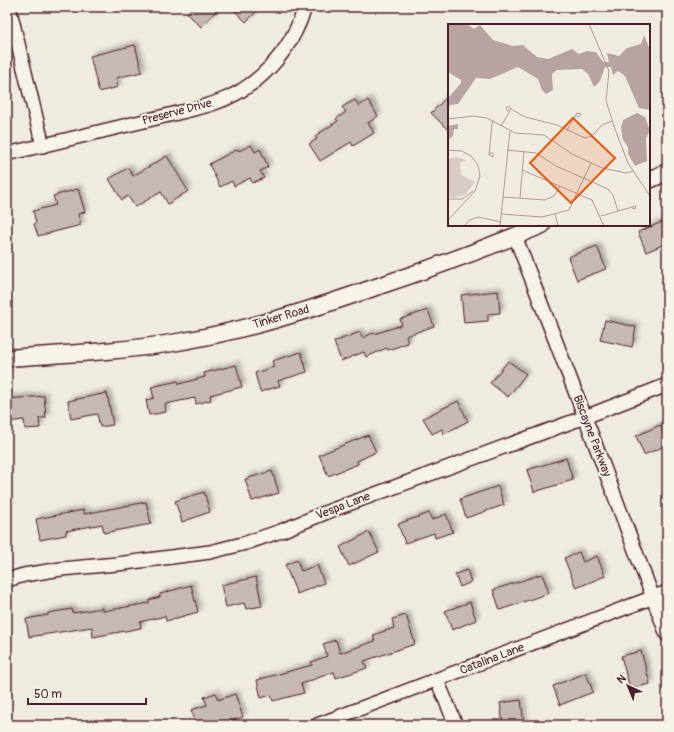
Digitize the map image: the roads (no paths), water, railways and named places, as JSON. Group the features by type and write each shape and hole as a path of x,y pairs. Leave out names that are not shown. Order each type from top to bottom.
{"street":[{"path":"9,7 43,146"},
{"name":"Preserve Drive","path":"7,154 194,109 213,104 230,96 261,76 274,63 285,49 294,33 305,7"},
{"path":"650,180 667,172"},
{"name":"Tinker Road","path":"7,358 118,350 172,343 227,332 334,302 422,272 540,226"},
{"name":"Biscayne Parkway","path":"515,236 667,635"},
{"name":"Vespa Lane","path":"7,580 24,575 61,569 117,564 210,552 246,543 667,385"},
{"name":"Catalina Lane","path":"317,725 667,592"},
{"path":"437,680 456,725"}]}
